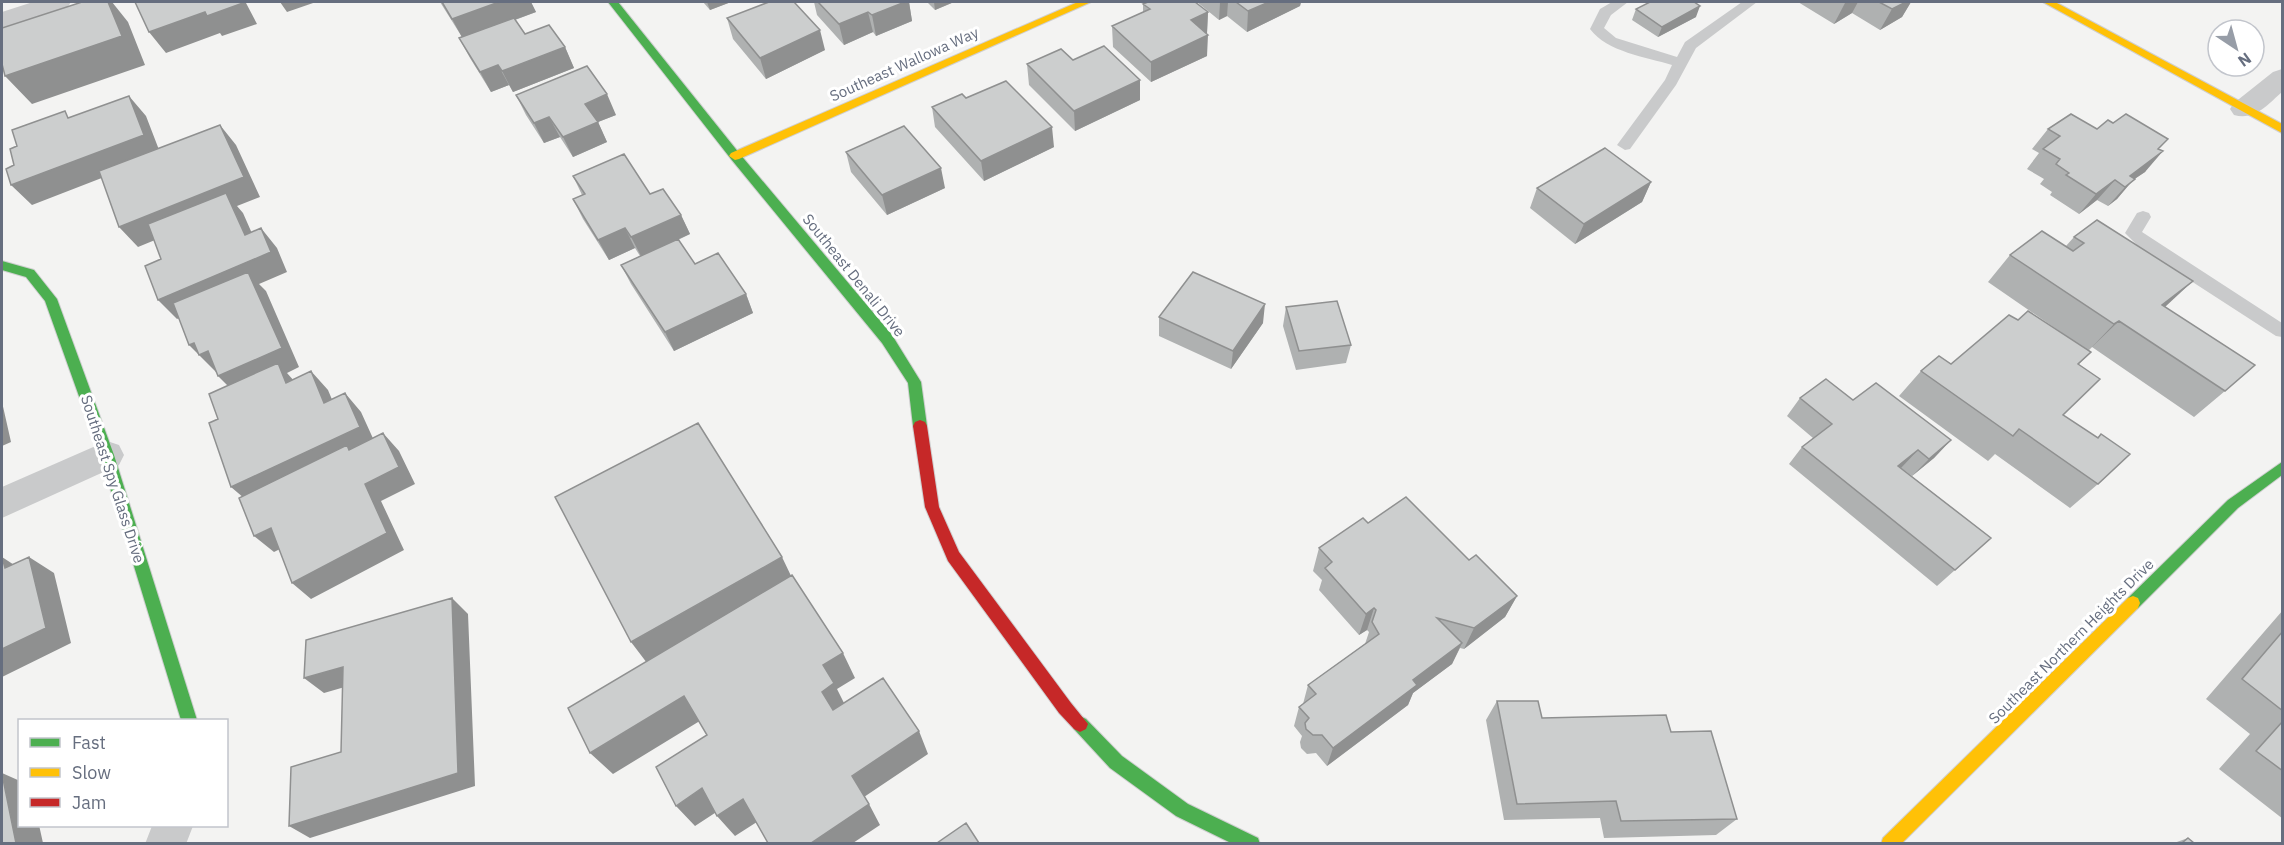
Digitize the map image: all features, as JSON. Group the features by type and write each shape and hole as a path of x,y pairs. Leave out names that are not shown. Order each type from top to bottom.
{"street":[{"path":"2,20 58,2"},
{"name":"Southeast Denali Drive","path":"613,2 735,156 887,339 914,382 933,507 953,556 1065,708 1116,762 1182,810 1252,843"},
{"name":"Southeast Wallowa Way","path":"735,156 1086,2"},
{"path":"2048,2 2283,129"},
{"path":"2244,108 2283,78"},
{"name":"Southeast Spy Glass Drive","path":"2,266 30,273 51,299 107,455 189,719"},
{"path":"2,503 107,455"},
{"name":"Southeast Northern Heights Drive","path":"1889,843 2233,504 2280,473"},
{"path":"165,843 172,827"}],"lane":[{"path":"1621,2 1605,12 1597,29 1611,41 1681,63"},
{"path":"1625,145 1671,82 1690,45 1750,2"},
{"path":"2143,217 2133,233 2145,244 2283,331"}],"building":[{"path":"82,2 108,2 122,36 5,76 2,64 2,28"},
{"path":"135,2 243,3 207,16 205,12 149,32"},
{"path":"442,2 499,2 452,19"},
{"path":"769,2 794,2 820,30 760,58 727,18"},
{"path":"818,2 905,2 872,15 868,12 839,24"},
{"path":"1148,2 1195,2 1208,12 1191,20 1208,35 1151,62 1112,26 1150,9 1143,4"},
{"path":"1236,2 1269,2 1248,11"},
{"path":"1650,2 1694,2 1700,6 1662,27 1636,9"},
{"path":"1879,2 1906,2 1892,9"},
{"path":"514,18 525,34 549,25 565,47 502,71 498,65 480,72 459,38"},
{"path":"1104,46 1140,80 1074,111 1027,64 1061,49 1073,60"},
{"path":"587,66 607,94 585,104 598,122 563,137 549,117 534,123 516,95"},
{"path":"1006,81 1052,127 981,161 932,107 962,94 966,98"},
{"path":"129,96 144,135 11,185 6,169 14,165 10,149 17,146 12,130 65,111 68,118"},
{"path":"2071,114 2097,129 2108,120 2113,123 2126,114 2168,139 2158,149 2163,151 2130,176 2135,179 2125,187 2115,180 2096,194 2066,175 2069,173 2056,164 2060,159 2043,149 2060,136 2048,129"},
{"path":"220,125 244,177 119,227 99,171"},
{"path":"904,126 941,168 882,195 846,152"},
{"path":"1605,148 1651,182 1584,224 1537,188"},
{"path":"624,154 650,194 663,189 681,215 631,237 625,228 598,240 573,199 585,194 573,176"},
{"path":"226,193 245,235 261,228 271,252 158,300 145,266 161,259 148,224"},
{"path":"2097,220 2193,281 2162,305 2255,365 2225,391 2119,321 2114,324 2010,255 2042,231 2073,251 2084,243 2074,237"},
{"path":"678,239 695,264 718,253 746,294 665,332 621,265"},
{"path":"248,272 282,348 218,376 208,351 199,355 194,343 189,345 173,303"},
{"path":"1193,272 1265,304 1233,351 1159,317"},
{"path":"1337,301 1351,345 1299,351 1286,307"},
{"path":"2028,311 2091,352 2078,364 2100,379 2063,415 2098,438 2101,434 2130,454 2098,484 2019,429 2013,436 1921,371 1939,356 1951,364 2009,315 2018,320"},
{"path":"278,363 286,383 311,371 324,403 345,393 360,427 231,487 209,423 218,419 209,394"},
{"path":"1826,379 1853,400 1876,383 1951,440 1929,459 1918,450 1898,466 1991,538 1955,570 1802,447 1832,424 1800,398"},
{"path":"698,423 782,557 631,642 555,497"},
{"path":"383,433 399,467 365,484 387,533 292,583 271,528 254,536 239,498 347,445 349,450"},
{"path":"1406,497 1469,560 1476,555 1517,596 1474,628 1437,618 1462,643 1413,680 1417,685 1333,748 1322,735 1313,735 1306,729 1305,723 1309,718 1299,707 1316,694 1308,685 1379,634 1372,622 1376,610 1374,608 1366,614 1325,568 1332,562 1319,548 1363,518 1368,523"},
{"path":"2,557 5,568 29,557 46,628 2,649"},
{"path":"792,575 843,653 823,665 834,683 822,692 833,710 883,678 919,731 852,776 869,804 811,843 768,843 743,799 717,816 702,788 676,806 656,767 707,735 684,696 590,753 568,708"},
{"path":"452,598 458,773 289,826 291,767 341,752 343,667 304,678 306,640"},
{"path":"2283,631 2283,711 2242,679"},
{"path":"1497,701 1538,701 1542,718 1666,715 1671,732 1711,731 1737,819 1621,821 1616,801 1517,804"},
{"path":"2283,721 2283,771 2256,751"},
{"path":"2,774 16,843 2,843"},
{"path":"966,823 979,843 937,843"},
{"path":"2188,838 2194,843 2182,843"}],"traffic: fast":[{"path":"613,2 735,156 887,339 914,382 920,426"},
{"path":"2,266 30,273 51,299 107,455 189,719"},
{"path":"2133,603 2233,504 2282,468"},
{"path":"1080,724 1116,762 1182,810 1252,844"}],"traffic: slow":[{"path":"735,156 1086,2"},
{"path":"2048,2 2282,129"},
{"path":"1889,844 2133,603"}],"traffic: jam":[{"path":"920,426 932,507 953,556 1065,708 1080,724"}]}
